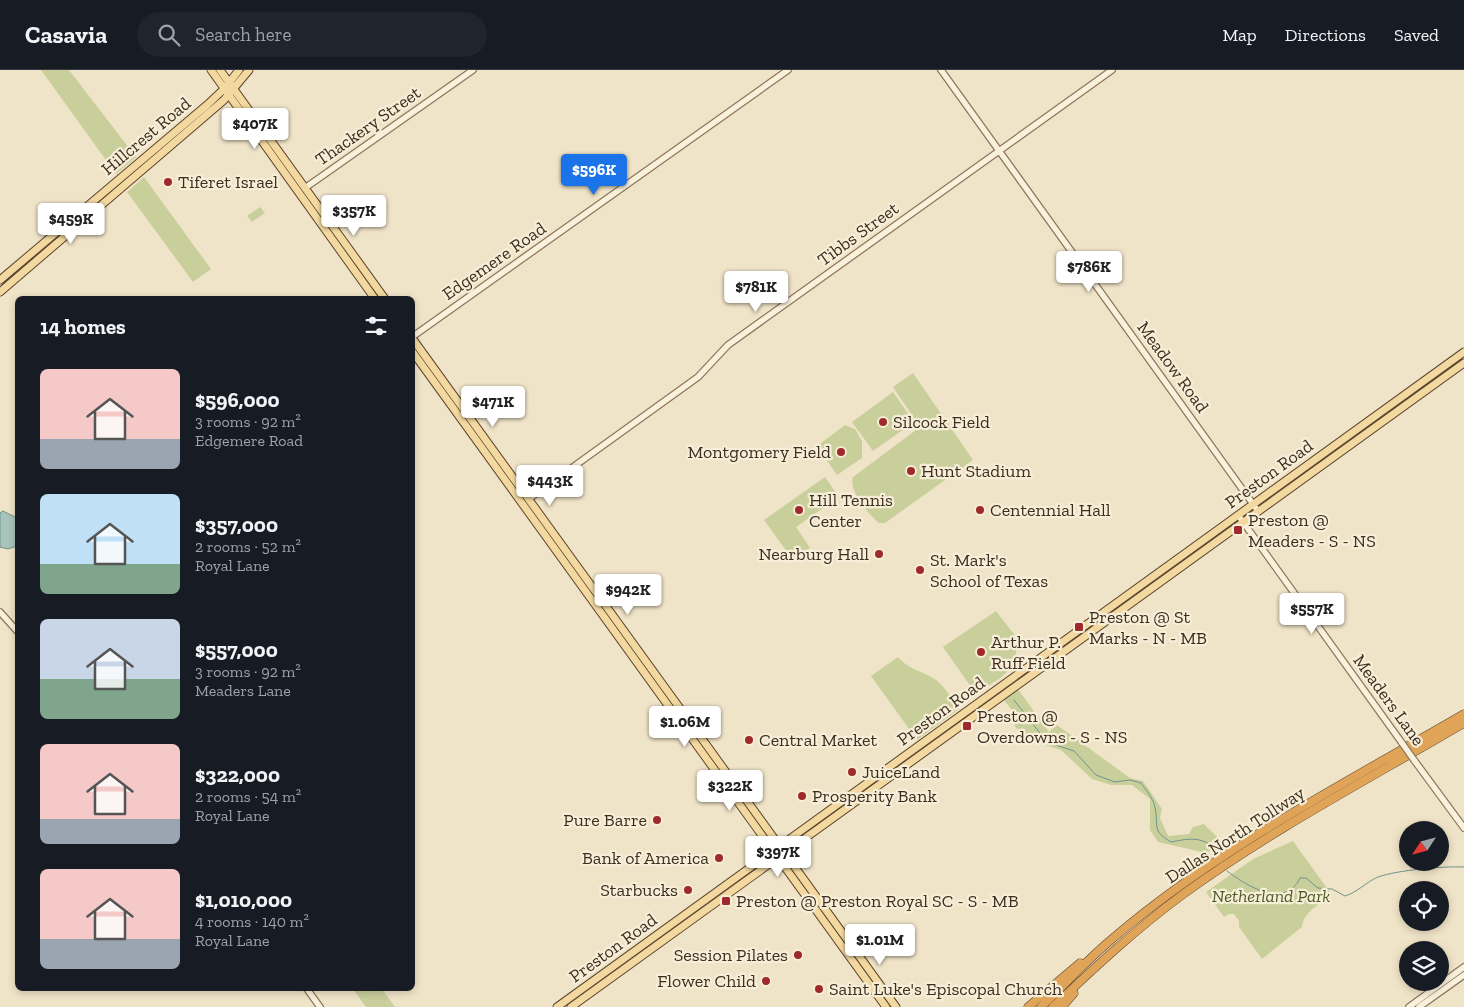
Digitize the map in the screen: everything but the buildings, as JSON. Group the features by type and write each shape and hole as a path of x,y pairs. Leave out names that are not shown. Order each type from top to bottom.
{"highway":[{"name":"Dallas North Tollway","path":"1041,1007 1106,944 1173,891 1247,840 1464,714"},
{"name":"Dallas North Tollway","path":"1053,1007 1157,914 1230,861 1464,724"},
{"path":"1028,1007 1058,980 1106,944"},
{"path":"1062,1007 1090,972"}],"main road":[{"path":"210,70 373,296"},
{"path":"220,70 383,296"},
{"name":"Hillcrest Road","path":"0,292 229,95 239,70"},
{"name":"Hillcrest Road","path":"0,280 224,89 232,85 249,70"},
{"path":"350,264 357,259"},
{"path":"415,341 894,1003 886,1007 860,972 776,858 415,354"},
{"name":"Preston Road","path":"557,1007 1464,352"},
{"name":"Preston Road","path":"571,1007 1464,363"},
{"path":"464,422 471,417"},
{"path":"604,617 611,612"},
{"path":"843,800 847,807"},
{"path":"706,900 712,906"},
{"path":"814,908 821,903"},
{"path":"678,920 682,927"},
{"path":"827,926 834,920"},
{"path":"860,972 867,967"}],"street":[{"name":"Thackery Street","path":"306,188 473,70"},
{"name":"Edgemere Road","path":"415,335 788,70"},
{"name":"Meadow Road","path":"941,70 1258,511"},
{"name":"Tibbs Street","path":"530,498 698,377 728,345 1112,70"},
{"name":"Meaders Lane","path":"1238,515 1464,828"},
{"path":"0,612 15,629"},
{"path":"1409,1007 1464,967"},
{"path":"1419,1007 1464,975"},
{"path":"308,991 320,1007"}],"green space":[{"path":"41,70 69,70 136,157 116,174"},
{"path":"144,177 211,269 193,282 127,192"},
{"path":"260,207 265,213 252,222 247,216"},
{"path":"913,373 973,460 885,523 879,523 856,495 852,482 853,477 920,427 893,387"},
{"name":"Silcock Field","path":"893,392 914,422 873,451 852,422"},
{"name":"Montgomery Field","path":"845,425 855,429 862,441 862,458 837,475 817,446"},
{"name":"Hill Tennis Center","path":"825,477 839,497 796,527 810,548 793,560 764,520"},
{"name":"Arthur P. Ruff Field","path":"996,611 1017,638 1015,659 1001,678 976,694 943,647"},
{"path":"898,657 907,665 936,680 946,690 959,709 917,740 871,676"},
{"path":"1017,688 1049,732 1057,725 1130,778 1143,781 1162,809 1160,818 1168,836 1189,834 1193,827 1204,824 1223,843 1206,853 1158,842 1150,830 1150,799 1132,785 1111,785 1092,779 1061,750 1036,742 1016,728 1009,713 1012,710 1003,699"},
{"name":"Netherland Park","path":"1293,841 1332,895 1317,905 1305,917 1302,927 1262,959 1239,927 1239,921 1234,914 1224,917 1206,892 1253,859"},
{"path":"354,991 383,991 395,1007 366,1007"}],"water":[{"path":"3,511 15,517 15,547 8,549 0,547 0,513"}],"waterway":[{"path":"1014,700 1047,742 1074,751 1096,775 1115,782 1130,780 1141,783 1153,801 1157,828 1165,838 1171,842 1191,839 1202,841 1208,843 1219,852"},
{"path":"1227,871 1245,883 1265,892 1285,893 1293,888 1300,878 1306,878 1318,888 1332,889 1345,896 1378,877 1397,872 1464,867"}],"place":[{"name":"Tiferet Israel","path":"168,182"},
{"name":"Silcock Field","path":"883,422"},
{"name":"Montgomery Field","path":"841,452"},
{"name":"Hunt Stadium","path":"911,471"},
{"name":"Hill Tennis Center","path":"799,510"},
{"name":"Centennial Hall","path":"980,510"},
{"name":"Preston @ Meaders - S - NS","path":"1238,530"},
{"name":"Nearburg Hall","path":"879,554"},
{"name":"St. Mark's School of Texas","path":"920,570"},
{"name":"Preston @ St Marks - N - MB","path":"1079,627"},
{"name":"Arthur P. Ruff Field","path":"981,652"},
{"name":"Preston @ Overdowns - S - NS","path":"967,726"},
{"name":"Central Market","path":"749,740"},
{"name":"JuiceLand","path":"852,772"},
{"name":"Prosperity Bank","path":"802,796"},
{"name":"Pure Barre","path":"657,820"},
{"name":"Bank of America","path":"719,858"},
{"name":"Starbucks","path":"688,890"},
{"name":"Preston @ Preston Royal SC - S - MB","path":"726,901"},
{"name":"Session Pilates","path":"798,955"},
{"name":"Flower Child","path":"766,981"},
{"name":"Saint Luke's Episcopal Church","path":"819,989"}]}
